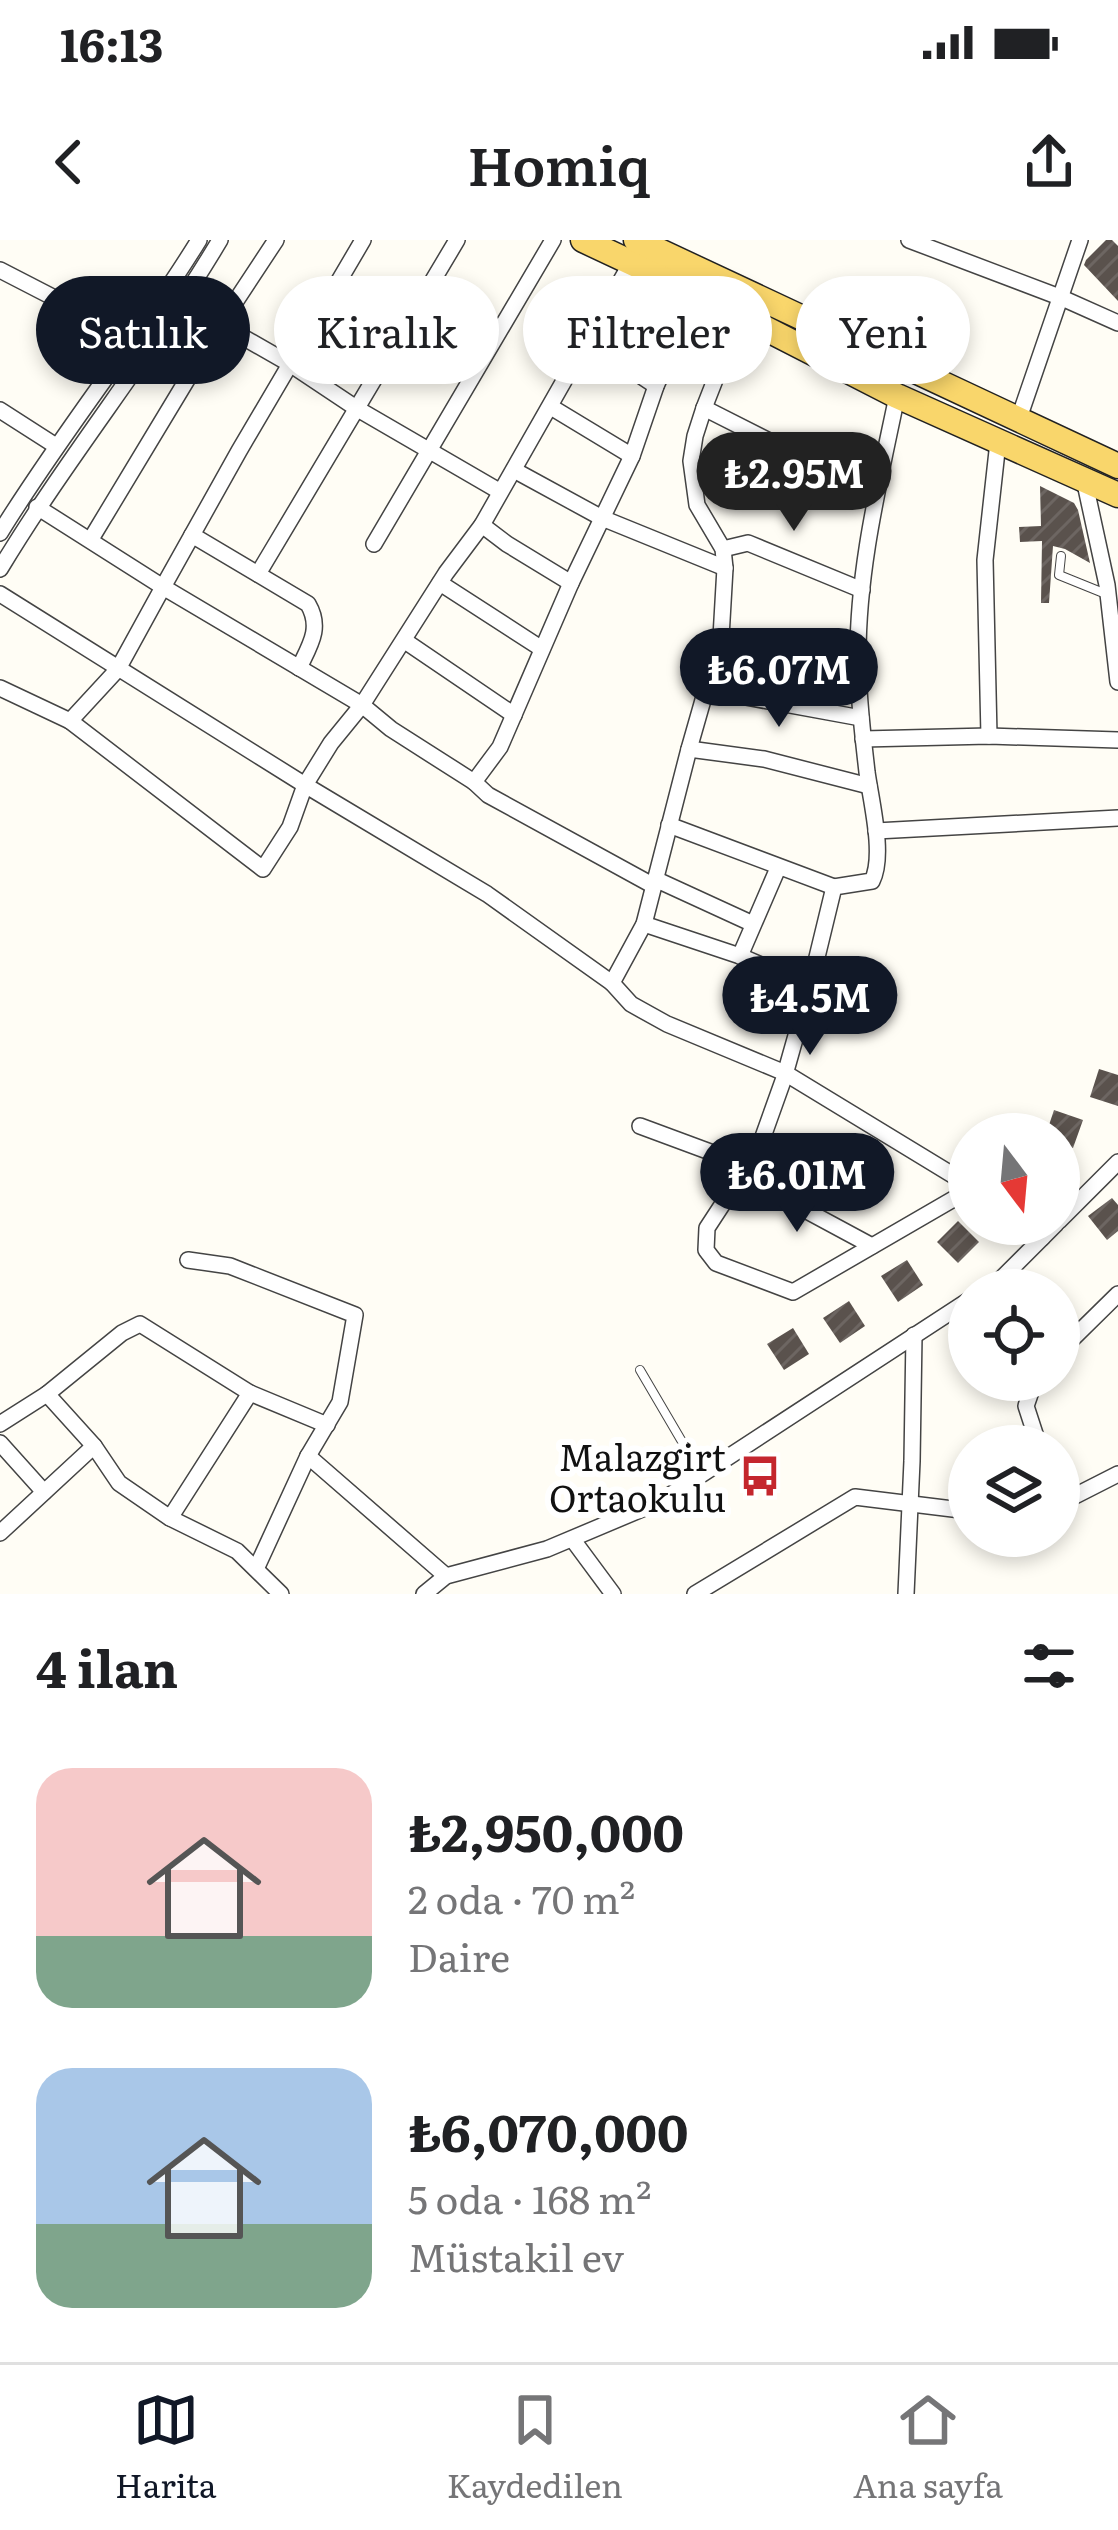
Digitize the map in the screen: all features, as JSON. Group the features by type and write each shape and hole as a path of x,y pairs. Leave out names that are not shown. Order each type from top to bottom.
{"main road":[{"path":"583,240 634,251 1019,418 1118,466"},
{"path":"634,251 670,276"},
{"path":"772,332 897,396 1118,495"}],"street":[{"path":"198,276 220,240"},
{"path":"250,279 276,240"},
{"path":"342,276 363,240"},
{"path":"258,574 457,240"},
{"path":"374,544 553,240"},
{"path":"1019,418 1080,240"},
{"path":"175,276 195,241"},
{"path":"916,241 1118,323"},
{"path":"0,270 36,289"},
{"path":"0,533 100,384"},
{"path":"0,569 125,384"},
{"path":"91,539 184,384"},
{"path":"70,721 118,669 279,384"},
{"path":"320,384 499,491"},
{"path":"0,688 70,721 263,869 290,827 305,785 482,525 562,384"},
{"path":"474,782 500,747 632,456 653,384"},
{"path":"612,983 644,924 721,637 723,549 698,505 692,484 692,448 713,384"},
{"path":"669,824 834,887 872,881 877,871 876,832 857,660 878,484 897,396"},
{"path":"550,407 632,456"},
{"path":"704,408 793,453 878,484"},
{"path":"0,410 56,446"},
{"path":"989,736 985,560 998,442"},
{"path":"514,470 602,518 725,568"},
{"path":"1084,479 1111,590 1118,682"},
{"path":"38,507 362,706 488,795 654,883 753,924"},
{"path":"482,525 571,583"},
{"path":"192,535 304,599 314,614 315,636 299,668"},
{"path":"723,549 748,543 862,590"},
{"path":"440,583 542,649"},
{"path":"0,594 487,894 612,983 631,1004 667,1024 785,1072 948,1174"},
{"path":"405,641 514,716"},
{"path":"708,690 861,718"},
{"path":"863,739 1118,740"},
{"path":"688,749 764,758 869,786"},
{"path":"876,832 1118,818"},
{"path":"740,956 778,868"},
{"path":"834,887 785,1072 754,1162 707,1228 706,1250 716,1263 794,1292 948,1200"},
{"path":"644,924 740,956 810,986"},
{"path":"640,1126 744,1173 872,1246"},
{"path":"1080,1200 1118,1162"},
{"path":"1011,1269 1035,1245"},
{"path":"188,1260 230,1266 355,1315 340,1402 308,1456 256,1569"},
{"path":"1080,1331 1118,1294"},
{"path":"424,1594 446,1576 573,1540 661,1501 948,1313"},
{"path":"0,1424 140,1324 250,1393 327,1425"},
{"path":"906,1594 914,1335"},
{"path":"170,1518 250,1393"},
{"path":"47,1394 94,1446 118,1483 170,1518 237,1551 278,1593"},
{"path":"0,1443 44,1492"},
{"path":"0,1533 94,1446"},
{"path":"308,1456 446,1576"},
{"path":"1080,1493 1118,1474"},
{"path":"695,1594 855,1497 948,1509"},
{"path":"573,1540 614,1594"}],"lane":[{"path":"1061,556 1059,575 1111,590"},
{"path":"640,1370 701,1474"}],"building":[{"path":"1106,240 1118,246 1118,301 1084,265"},
{"path":"1040,486 1074,503 1090,563 1053,546 1049,603 1041,603 1042,541 1020,542 1019,527 1041,526"},
{"path":"1099,1069 1118,1075 1118,1106 1090,1097"},
{"path":"1112,1198 1118,1205 1118,1231 1107,1240 1088,1216"},
{"path":"948,1231 948,1245 976,1245 958,1263 937,1242"},
{"path":"907,1260 923,1285 898,1302 881,1276"},
{"path":"849,1301 865,1326 840,1343 823,1318"},
{"path":"793,1328 809,1354 784,1370 767,1344"}],"place":[{"name":"Malazgirt Ortaokulu","path":"760,1476"}]}
